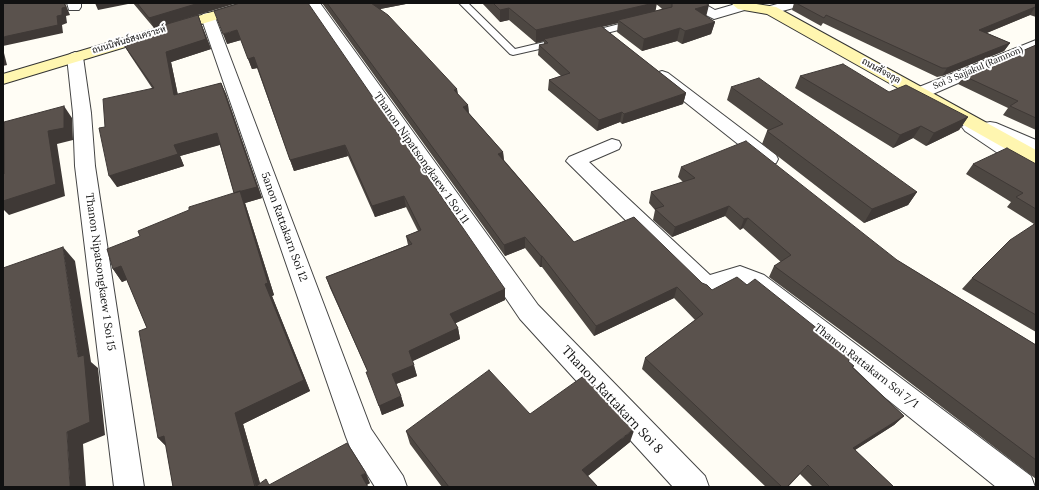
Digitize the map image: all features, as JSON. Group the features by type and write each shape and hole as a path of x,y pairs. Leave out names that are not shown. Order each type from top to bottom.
{"street":[{"name":"ถนนนิพันธ์สงเคราะห์","path":"3,79 256,3"},
{"name":"Thanon Nipatsongkaew 1 Soi 11","path":"313,3 529,312"},
{"path":"693,3 714,15 740,5"},
{"path":"771,10 796,3"},
{"name":"ถนนสัจจกุล","path":"740,5 771,10 920,93 1036,170"},
{"name":"5anon Rattakarn Soi 12","path":"208,17 360,437 392,487"},
{"path":"606,32 626,47"},
{"name":"Soi 3 Sajjakul (Ramnon)","path":"920,93 1036,44"},
{"name":"Thanon Nipatsongkaew 1 Soi 15","path":"74,57 82,113 85,166 129,487"},
{"path":"650,66 784,171"},
{"path":"920,93 937,104 1036,158"},
{"path":"937,104 1036,147"},
{"name":"Thanon Rattakarn Soi 7/1","path":"612,145 576,161 707,287 723,279 740,276 756,281 1020,487"},
{"name":"Thanon Rattakarn Soi 8","path":"529,312 694,487"}],"lane":[{"path":"463,3 513,52 606,32 646,20"}],"building":[{"path":"3,3 64,3 66,7 62,8 62,15 57,16 58,25 3,37"},
{"path":"137,3 199,3 149,18"},
{"path":"240,3 308,3 505,289 450,314 458,328 409,351 414,365 392,374 401,396 379,406 366,372 368,372 326,277 412,244 406,236 421,230 404,196 372,206 345,145 290,160 254,57 248,59 237,30 223,34 214,11"},
{"path":"327,3 371,3 388,15 457,89 454,90 468,105 463,107 503,152 498,154 574,242 634,217 702,283 707,285 712,290 737,277 747,285 755,279 853,357 848,361 854,366 852,367 904,416 853,448 894,487 830,487 808,465 787,487 782,487 645,358 703,314 677,287 596,326 542,256 525,237 504,245"},
{"path":"493,3 654,3 536,30 509,8 500,10"},
{"path":"672,3 705,3 709,5 695,9 715,22 685,31 680,28 644,39 618,20 672,7"},
{"path":"796,3 1036,3 1036,7 979,30 1010,43 947,68 942,68 826,15 824,18"},
{"path":"198,15 206,39 166,52 174,95 221,83 257,187 234,193 217,133 174,145 178,154 109,176 99,128 105,127 103,99 154,88 124,45 163,34 157,27"},
{"path":"601,26 686,93 624,114 622,112 599,120 549,80 570,73 539,45 548,43 544,39"},
{"path":"1036,45 1036,118 1010,106 1018,101 964,76"},
{"path":"843,64 889,92 906,85 968,117 934,133 921,126 900,135 800,76"},
{"path":"759,78 917,192 872,209 767,131 783,124 731,87"},
{"path":"64,106 64,128 48,131 56,184 3,201 4,122"},
{"path":"746,141 897,260 1036,345 1036,460 774,266 791,255 748,218 744,219 729,206 675,227 655,209 664,206 651,192 695,178 681,167"},
{"path":"1007,148 1036,164 1036,209 1016,197 1023,193 973,164"},
{"path":"240,191 268,283 265,284 304,380 235,413 255,487 173,487 164,436 158,438 139,331 147,328 121,266 113,269 107,249 140,236 138,231 189,210 189,207"},
{"path":"1036,223 1036,315 972,278 1010,240"},
{"path":"63,247 78,357 84,355 90,422 67,432 70,487 3,487 3,268"},
{"path":"489,370 530,414 585,375 635,428 582,470 598,487 449,487 406,431"},
{"path":"347,443 366,473 361,475 368,487 255,487 266,479 269,485"}]}
